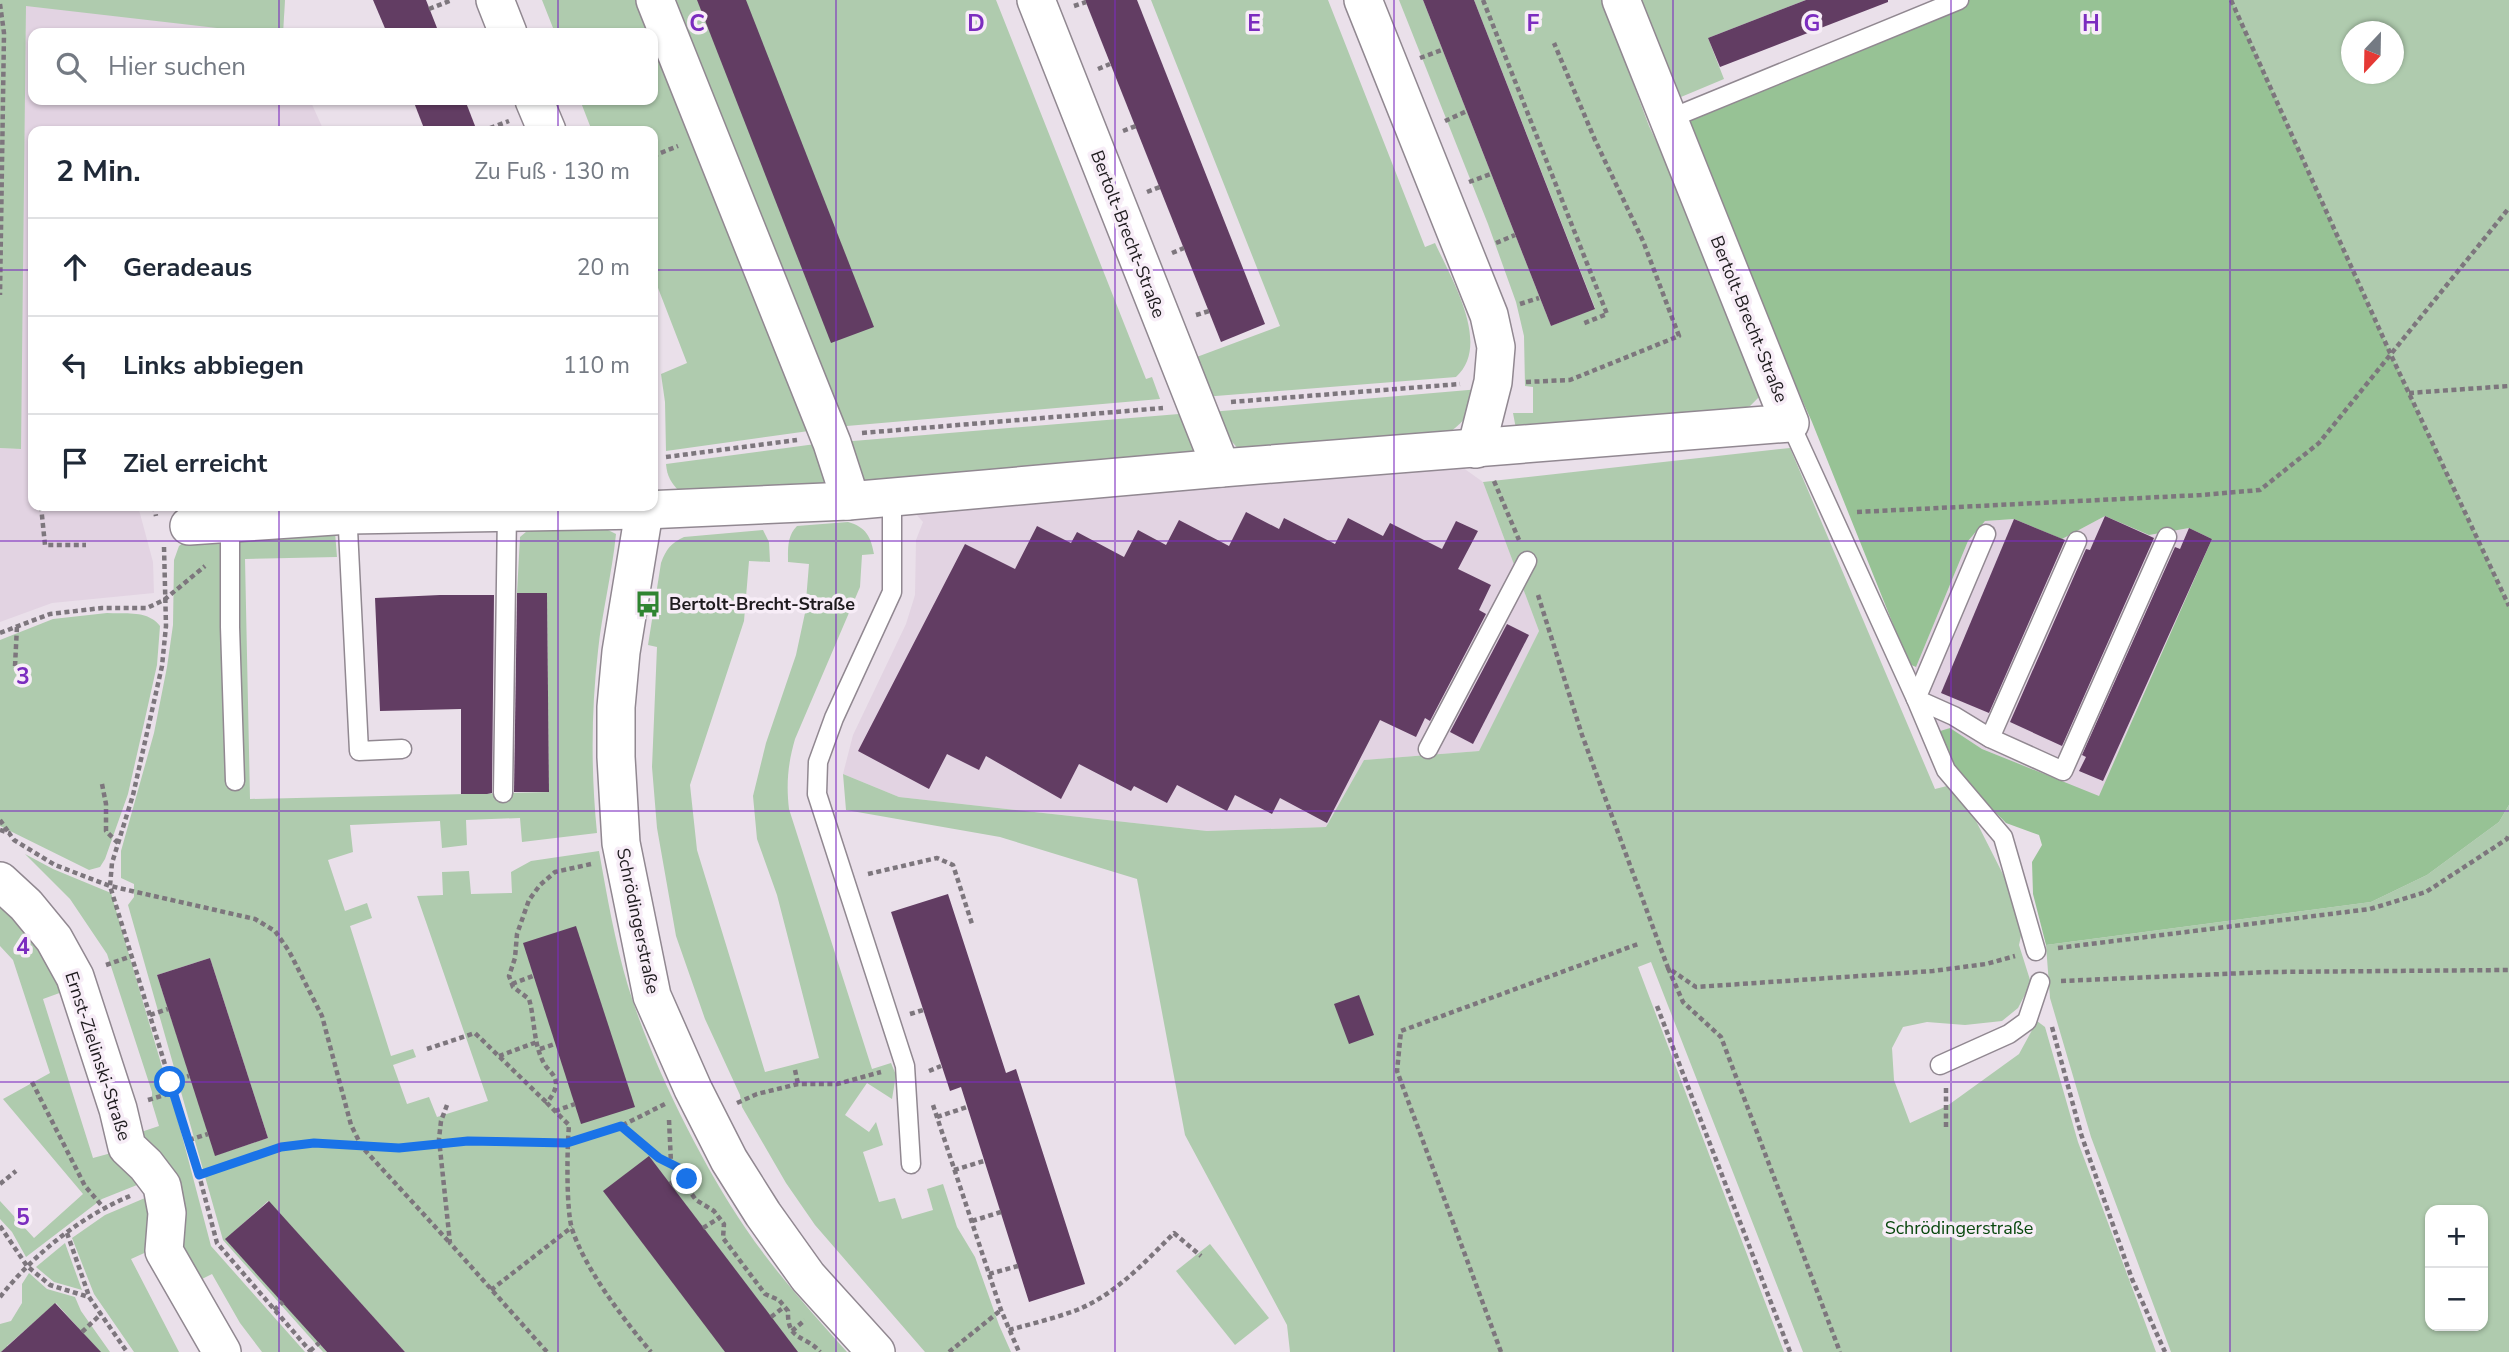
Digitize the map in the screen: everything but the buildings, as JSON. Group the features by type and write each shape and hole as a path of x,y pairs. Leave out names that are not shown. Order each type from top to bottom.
{"street":[{"path":"495,0 506,28"},
{"path":"655,0 829,436 846,486 848,501"},
{"name":"Bertolt-Brecht-Straße","path":"1036,0 1221,468"},
{"path":"1363,0 1489,315 1496,347 1493,382 1476,449"},
{"name":"Bertolt-Brecht-Straße","path":"658,508 892,498 1221,468 1790,423 1621,0"},
{"path":"523,110 541,126"},
{"name":"Bertolt-Brecht-Straße","path":"189,526 230,525 340,511"},
{"name":"Schrödingerstraße","path":"644,511 621,652 616,707 616,757 621,843 634,918 652,996 729,1160 808,1277 876,1352"},
{"name":"Ernst-Zielinski-Straße","path":"0,881 26,905 54,939 75,977 118,1109 127,1147 146,1165 162,1186 167,1213 164,1251 222,1352"}],"lane":[{"path":"1669,118 1959,0"},
{"path":"1790,423 1946,770 2003,837 2036,951"},
{"path":"892,498 892,592 834,718 818,762 817,794 905,1066 911,1164"},
{"path":"348,511 359,751 401,749"},
{"path":"503,793 507,511"},
{"path":"230,525 238,626 242,743 235,781"},
{"path":"1916,699 1986,534"},
{"path":"1916,699 1954,716 1990,738 2063,771 2167,537"},
{"path":"1990,738 2077,541"},
{"path":"1428,749 1527,561"},
{"path":"1940,1065 2009,1034 2027,1021 2039,982"}],"path":[{"path":"429,9 452,0"},
{"path":"1483,0 1607,314 1582,324"},
{"path":"2231,0 2391,355 2509,606"},
{"path":"0,4 4,33 0,295"},
{"path":"1518,382 1570,380 1679,337 1643,241 1595,139 1555,43"},
{"path":"1416,60 1442,50"},
{"path":"492,126 523,110"},
{"path":"1440,123 1467,111"},
{"path":"1463,184 1491,174"},
{"path":"1832,514 2260,490 2319,443 2509,208"},
{"path":"1487,247 1515,235"},
{"path":"1510,307 1539,298"},
{"path":"666,457 829,436 1468,383"},
{"path":"2409,393 2509,386"},
{"path":"1476,449 1494,481 1527,561 1582,735 1668,968 1683,1003 1721,1037 1840,1352"},
{"path":"42,511 45,545 86,545"},
{"path":"0,633 50,614 102,608 147,608 164,600 230,525"},
{"path":"189,526 163,548 166,562 166,626 162,666 136,783 112,863 110,886 199,1175 217,1243 311,1351 319,1343"},
{"path":"15,666 17,626"},
{"path":"102,784 106,804 106,831 118,843"},
{"path":"0,820 14,840 55,865 110,886 255,919 275,931 289,951 322,1016 351,1125 362,1147 547,1352"},
{"path":"0,830 9,833"},
{"path":"1668,968 1696,987 1933,971 1986,964 2036,951 2370,909 2426,891 2507,839 2509,834"},
{"path":"860,876 937,858 953,865 972,924"},
{"path":"547,1103 555,1092 556,1081 544,1064 529,999 512,984 509,976 515,958 517,934 530,900 540,885 555,872 596,863"},
{"path":"1501,1352 1397,1071 1401,1031 1638,944"},
{"path":"2165,1352 2132,1279 2081,1134 2039,982 2268,972 2509,970"},
{"path":"512,984 533,976"},
{"path":"1657,1006 1790,1352"},
{"path":"150,1015 167,1009"},
{"path":"428,1049 475,1033 569,1125 567,1143 572,1227 587,1259 608,1293 651,1352"},
{"path":"498,1056 537,1042"},
{"path":"540,1049 555,1045"},
{"path":"1940,1065 1945,1082 1946,1129"},
{"path":"739,1102 757,1094 799,1084 837,1084 905,1066"},
{"path":"795,1070 799,1084"},
{"path":"170,1082 190,1076"},
{"path":"32,1082 85,1186 103,1207"},
{"path":"191,1177 281,1147 314,1143 399,1148 478,1141 567,1143 621,1126 694,1089"},
{"path":"930,1097 1001,1310 1020,1352"},
{"path":"555,1111 575,1104"},
{"path":"447,1105 441,1121 440,1145 450,1243"},
{"path":"937,1116 967,1107"},
{"path":"670,1125 671,1163"},
{"path":"621,1126 683,1174 688,1189 696,1200 714,1211 724,1224 723,1238 765,1294 779,1300 788,1311 788,1324 798,1338 814,1344 818,1351"},
{"path":"188,1140 208,1134"},
{"path":"954,1170 984,1161"},
{"path":"0,1184 16,1171"},
{"path":"670,1184 683,1174"},
{"path":"0,1297 27,1266 67,1233 103,1207 133,1195"},
{"path":"971,1222 1001,1212"},
{"path":"703,1228 719,1217"},
{"path":"0,1226 27,1266 50,1285 89,1297"},
{"path":"491,1290 572,1227"},
{"path":"67,1233 89,1297 127,1352"},
{"path":"1009,1331 1077,1310 1107,1294 1136,1271 1174,1233 1201,1256"},
{"path":"239,1269 246,1262"},
{"path":"989,1274 1018,1266"},
{"path":"738,1273 745,1267"},
{"path":"274,1310 283,1302"},
{"path":"771,1317 784,1307"},
{"path":"950,1352 1001,1310"},
{"path":"82,1332 102,1314"}],"shaded area":[{"path":"26,0 285,0 283,28 28,28 28,105 312,105 322,126 28,126 28,511 139,511 153,562 154,593 52,603 0,622 0,448 20,449"},
{"path":"1455,462 1483,482 1539,631 1479,751 1364,760 1326,827 1207,831 899,797 843,774 853,735 906,624 915,595 916,540 923,522 916,514 925,509"},
{"path":"2105,516 2149,535 2189,528 2212,539 2099,797 1982,749 1951,729 1937,732 1912,676 1968,541 1985,521 2014,519 2062,539"}],"green space":[{"path":"0,0 285,0 283,28 217,28 26,6 21,449 0,448"},
{"path":"542,0 646,0 657,28 553,28"},
{"path":"663,0 996,0 1146,379 1152,377 1160,399 835,427"},
{"path":"1151,0 1328,0 1425,247 1435,243 1465,311 1470,347 1466,363 1456,377 1203,397 1194,358 1280,326"},
{"path":"1399,0 1423,0 1551,326 1595,308 1474,0 1602,0 1649,126 1759,359 1760,396 1750,406 1729,414 1516,429 1513,413 1533,413 1533,387 1525,386 1524,336 1516,302"},
{"path":"1630,0 1806,0 1708,38 1724,79 1669,102"},
{"path":"1963,0 2231,0 2391,355 2509,606 2509,805 2499,822 2427,875 2371,902 2046,945 2033,894 2032,862 2042,845 2039,835 2006,823 1952,768 1937,732 1950,728 1982,749 2099,796 2212,539 2189,528 2149,535 2105,516 2062,539 2014,519 1985,521 1968,541 1916,667 1909,664 1812,422 1677,121"},
{"path":"2231,0 2509,0 2509,606 2391,355"},
{"path":"658,30 816,430 666,451 665,402 661,374 687,363 658,288 658,126 590,126 582,105 658,105"},
{"path":"1480,389 1469,413 1450,432 1242,453 1210,412"},
{"path":"1191,413 1199,444 1194,457 866,485 841,442"},
{"path":"823,443 827,488 679,491 670,479 666,464"},
{"path":"1790,448 1935,789 1947,786 1975,819 2014,896 2022,931 2019,945 2031,983 2018,1008 2002,1021 1965,1025 1927,1022 1903,1027 1892,1048 1894,1080 1910,1123 1947,1106 2019,1054 2037,1021 2045,1027 2078,1142 2156,1352 1803,1352 1651,962 1638,967 1784,1352 1290,1352 1287,1325 1185,1135 1137,879 1000,837 846,810 843,774 899,797 1207,831 1326,827 1364,760 1479,751 1539,631 1483,482"},
{"path":"848,522 867,534 874,554 862,555 860,587 795,739 789,765 788,791 789,809 872,1069 891,1063 896,1075 892,1099 867,1083 845,1115 869,1132 876,1122 883,1145 863,1152 879,1202 895,1198 902,1219 933,1210 927,1189 943,1184 957,1227 975,1257 1011,1352 925,1352 815,1225 786,1183 742,1107 740,1095 705,1019 676,936 657,828 652,767 657,647 648,645 661,563 670,547 684,537 763,530 769,542 770,562 749,561 744,621 690,785 697,850 765,1072 819,1058 777,895 757,839 753,796 766,743 796,655 805,613 809,564 788,562 790,538 797,526"},
{"path":"603,523 608,530 616,534 600,636 594,697 593,765 597,833 522,842 520,818 466,820 467,845 442,848 440,821 350,825 353,852 328,860 345,911 367,903 372,918 350,926 391,1056 413,1049 416,1057 393,1065 407,1104 429,1097 437,1117 488,1101 417,896 443,895 442,872 469,871 471,894 512,893 511,872 531,861 599,851 615,936 628,986 650,1047 679,1111 746,1229 782,1277 847,1352 405,1352 268,1201 226,1239 327,1352 323,1352 223,1240 128,905 134,897 134,884 121,878 121,851 154,733 167,667 173,625 174,560 179,546 190,537 335,532 337,557 245,559 250,799 549,792 547,593 517,593 520,537 533,526","holes":["210,958 268,1138 216,1155 157,975"]},
{"path":"107,613 143,615 160,626 157,665 128,794 105,859 100,867 89,870 0,826 0,640 53,619"},
{"path":"2509,805 2509,1352 2171,1352 2091,1137 2050,998 2046,945 2371,902 2427,875 2499,822"},
{"path":"25,854 111,893 180,1128 211,1246 305,1352 262,1352 240,1323 212,1274 192,1284 183,1245 185,1210 161,1157 141,1132 159,1126 152,1103 152,1092 107,954 70,899"},
{"path":"0,903 40,942 65,991 43,999 93,1158 115,1152 147,1181 102,1199 26,1257 12,1232 0,1219 0,1201 34,1238 83,1194 3,1099 50,1073 13,960 0,946"},
{"path":"152,1195 151,1250 131,1259 179,1352 134,1352 94,1294 72,1238 105,1215"},
{"path":"65,1243 82,1290 54,1282 36,1267"},
{"path":"1210,1244 1269,1318 1235,1345 1176,1271"},
{"path":"29,1273 47,1289 75,1297 81,1311 110,1352 100,1352 56,1303 7,1346 12,1352 0,1352 0,1324 11,1321 22,1303 22,1284"}],"place":[{"name":"Bertolt-Brecht-Straße","path":"648,604"}],"route":[{"path":"170,1082 199,1175 281,1147 314,1143 367,1148 399,1148 468,1141 567,1143 621,1126 659,1158 679,1168 687,1179"}]}
